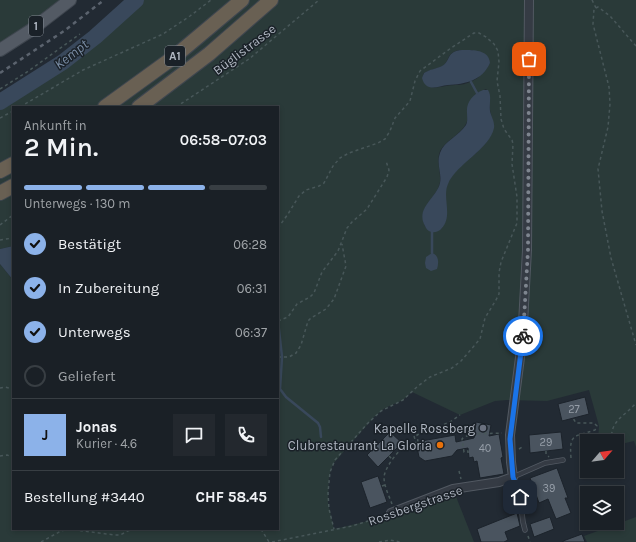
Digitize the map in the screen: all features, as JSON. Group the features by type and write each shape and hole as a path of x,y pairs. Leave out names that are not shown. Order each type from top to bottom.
{"highway":[{"name":"A1","path":"106,106 174,57 242,0"},
{"name":"A1","path":"140,106 209,54 271,0"},
{"path":"0,171 12,165"},
{"path":"0,193 12,187"}],"main road":[{"name":"1","path":"0,50 31,30 70,0"}],"street":[{"path":"513,477 510,456 510,432 526,303 528,250 529,0"},
{"name":"Rossbergstrasse","path":"393,513 453,489 498,482 513,477"}],"lane":[{"path":"525,530 520,497 513,477 545,463 563,460"}],"path":[{"path":"22,106 83,70 163,34 187,19 211,0"},
{"name":"Büglistrasse","path":"178,106 249,59 319,0"},
{"path":"592,0 596,8 599,8 607,13 636,46"},
{"path":"596,8 593,11 593,24 609,87 610,104 608,128 598,169 601,205 611,258 636,345"},
{"path":"279,227 299,196 306,190 324,183 333,166 340,158 385,139 396,116 410,100 416,78 423,69 474,33 482,34 494,44 498,51 499,59 497,80 502,123 513,144 512,164 516,191 517,214 515,230 501,262 497,297 485,318 480,340 462,361 452,368 430,377 402,400 381,411 367,424 335,460 330,472 328,494 329,508 334,529"},
{"path":"0,89 27,72 80,34"},
{"path":"0,118 12,112"},
{"path":"279,320 288,317 299,303 313,294 322,272 337,253 348,226 367,209 387,177 389,170 386,161"},
{"path":"0,225 12,216"},
{"path":"0,240 12,238"},
{"path":"279,357 291,356 296,353 301,345 308,321 328,307 336,296 340,279 346,264 342,242"},
{"path":"0,388 5,387 12,389"},
{"path":"611,434 614,424 636,403"},
{"path":"393,513 385,485 385,474 393,460 405,447 417,442 416,435 450,422 460,415"},
{"path":"571,458 570,445 573,438 595,430 597,426 594,423 576,423 573,418"},
{"path":"468,453 464,452 462,439 470,434 510,432"},
{"path":"519,449 524,446"},
{"path":"0,456 8,455 12,457"},
{"path":"389,456 393,460"},
{"name":"Rossbergstrasse","path":"272,542 364,523 393,513"},
{"path":"41,542 64,530"},
{"path":"75,530 115,536 130,530"},
{"path":"261,530 269,542"},
{"path":"379,542 390,540 400,542"}],"shaded area":[{"path":"0,0 70,0 0,50"},
{"path":"143,0 636,0 636,447 634,441 624,443 624,434 598,434 599,426 589,390 547,401 495,401 460,415 412,392 403,400 385,408 374,417 333,464 329,476 328,503 334,529 377,519 453,489 474,542 0,542 0,264 12,279 12,530 279,530 279,106 12,106 12,246 0,249 0,93 19,82 59,70 97,41","holes":["459,50 472,50 490,63 481,75 473,81 459,85 430,87 423,74 443,66 451,54","486,89 489,92 490,110 493,124 490,136 485,144 451,177 446,190 446,219 441,229 432,232 425,226 423,217 426,207 440,182 438,159 440,151 466,124 477,93"]},
{"path":"636,517 636,542 587,542 584,536 600,530 624,530 624,521"}],"water":[{"path":"462,50 479,51 487,55 490,63 487,69 478,78 461,84 433,88 426,86 422,78 424,73 442,66 447,62 453,52"},
{"path":"483,90 488,90 489,92 490,111 494,128 491,136 480,150 452,177 446,189 447,218 439,231 431,232 425,227 423,214 424,209 435,194 440,183 440,153 445,145 466,125 469,102 473,96"},
{"path":"12,246 12,279 0,264 0,249"},
{"path":"432,253 437,257 438,264 437,269 431,271 426,268 425,263 426,257"}],"building":[{"path":"585,397 589,414 562,421 558,404"},
{"path":"476,422 491,425 489,436 499,434 504,474 480,478 477,461 474,462 473,457 469,458 468,448 457,450 452,456 425,461 419,457 416,442 455,435 456,442 474,438"},
{"path":"390,432 402,443 378,467 367,455"},
{"path":"561,432 563,449 530,453 529,435"},
{"path":"557,468 568,498 565,498 571,513 556,519 548,499 539,503 530,478"},
{"path":"378,476 387,502 370,508 361,482"},
{"path":"517,513 520,526 505,532 508,540 504,542 481,542 477,529"},
{"path":"550,517 554,529 534,537 530,524"},
{"path":"582,534 585,542 563,542 563,541"}],"waterway":[{"name":"Kempt","path":"0,102 63,62 95,37 136,0"},
{"path":"471,82 477,93"},
{"path":"432,232 432,253"},
{"path":"279,330 282,357 280,389 286,397 318,423 321,437"}],"railway":[{"path":"0,73 64,31 104,0"}],"way so far":[{"path":"523,336 528,250 529,59"}],"place":[{"name":"Kapelle Rossberg","path":"483,428"},
{"name":"Clubrestaurant La Gloria","path":"440,445"}],"route":[{"path":"520,497 513,477 510,432 523,336"}]}
